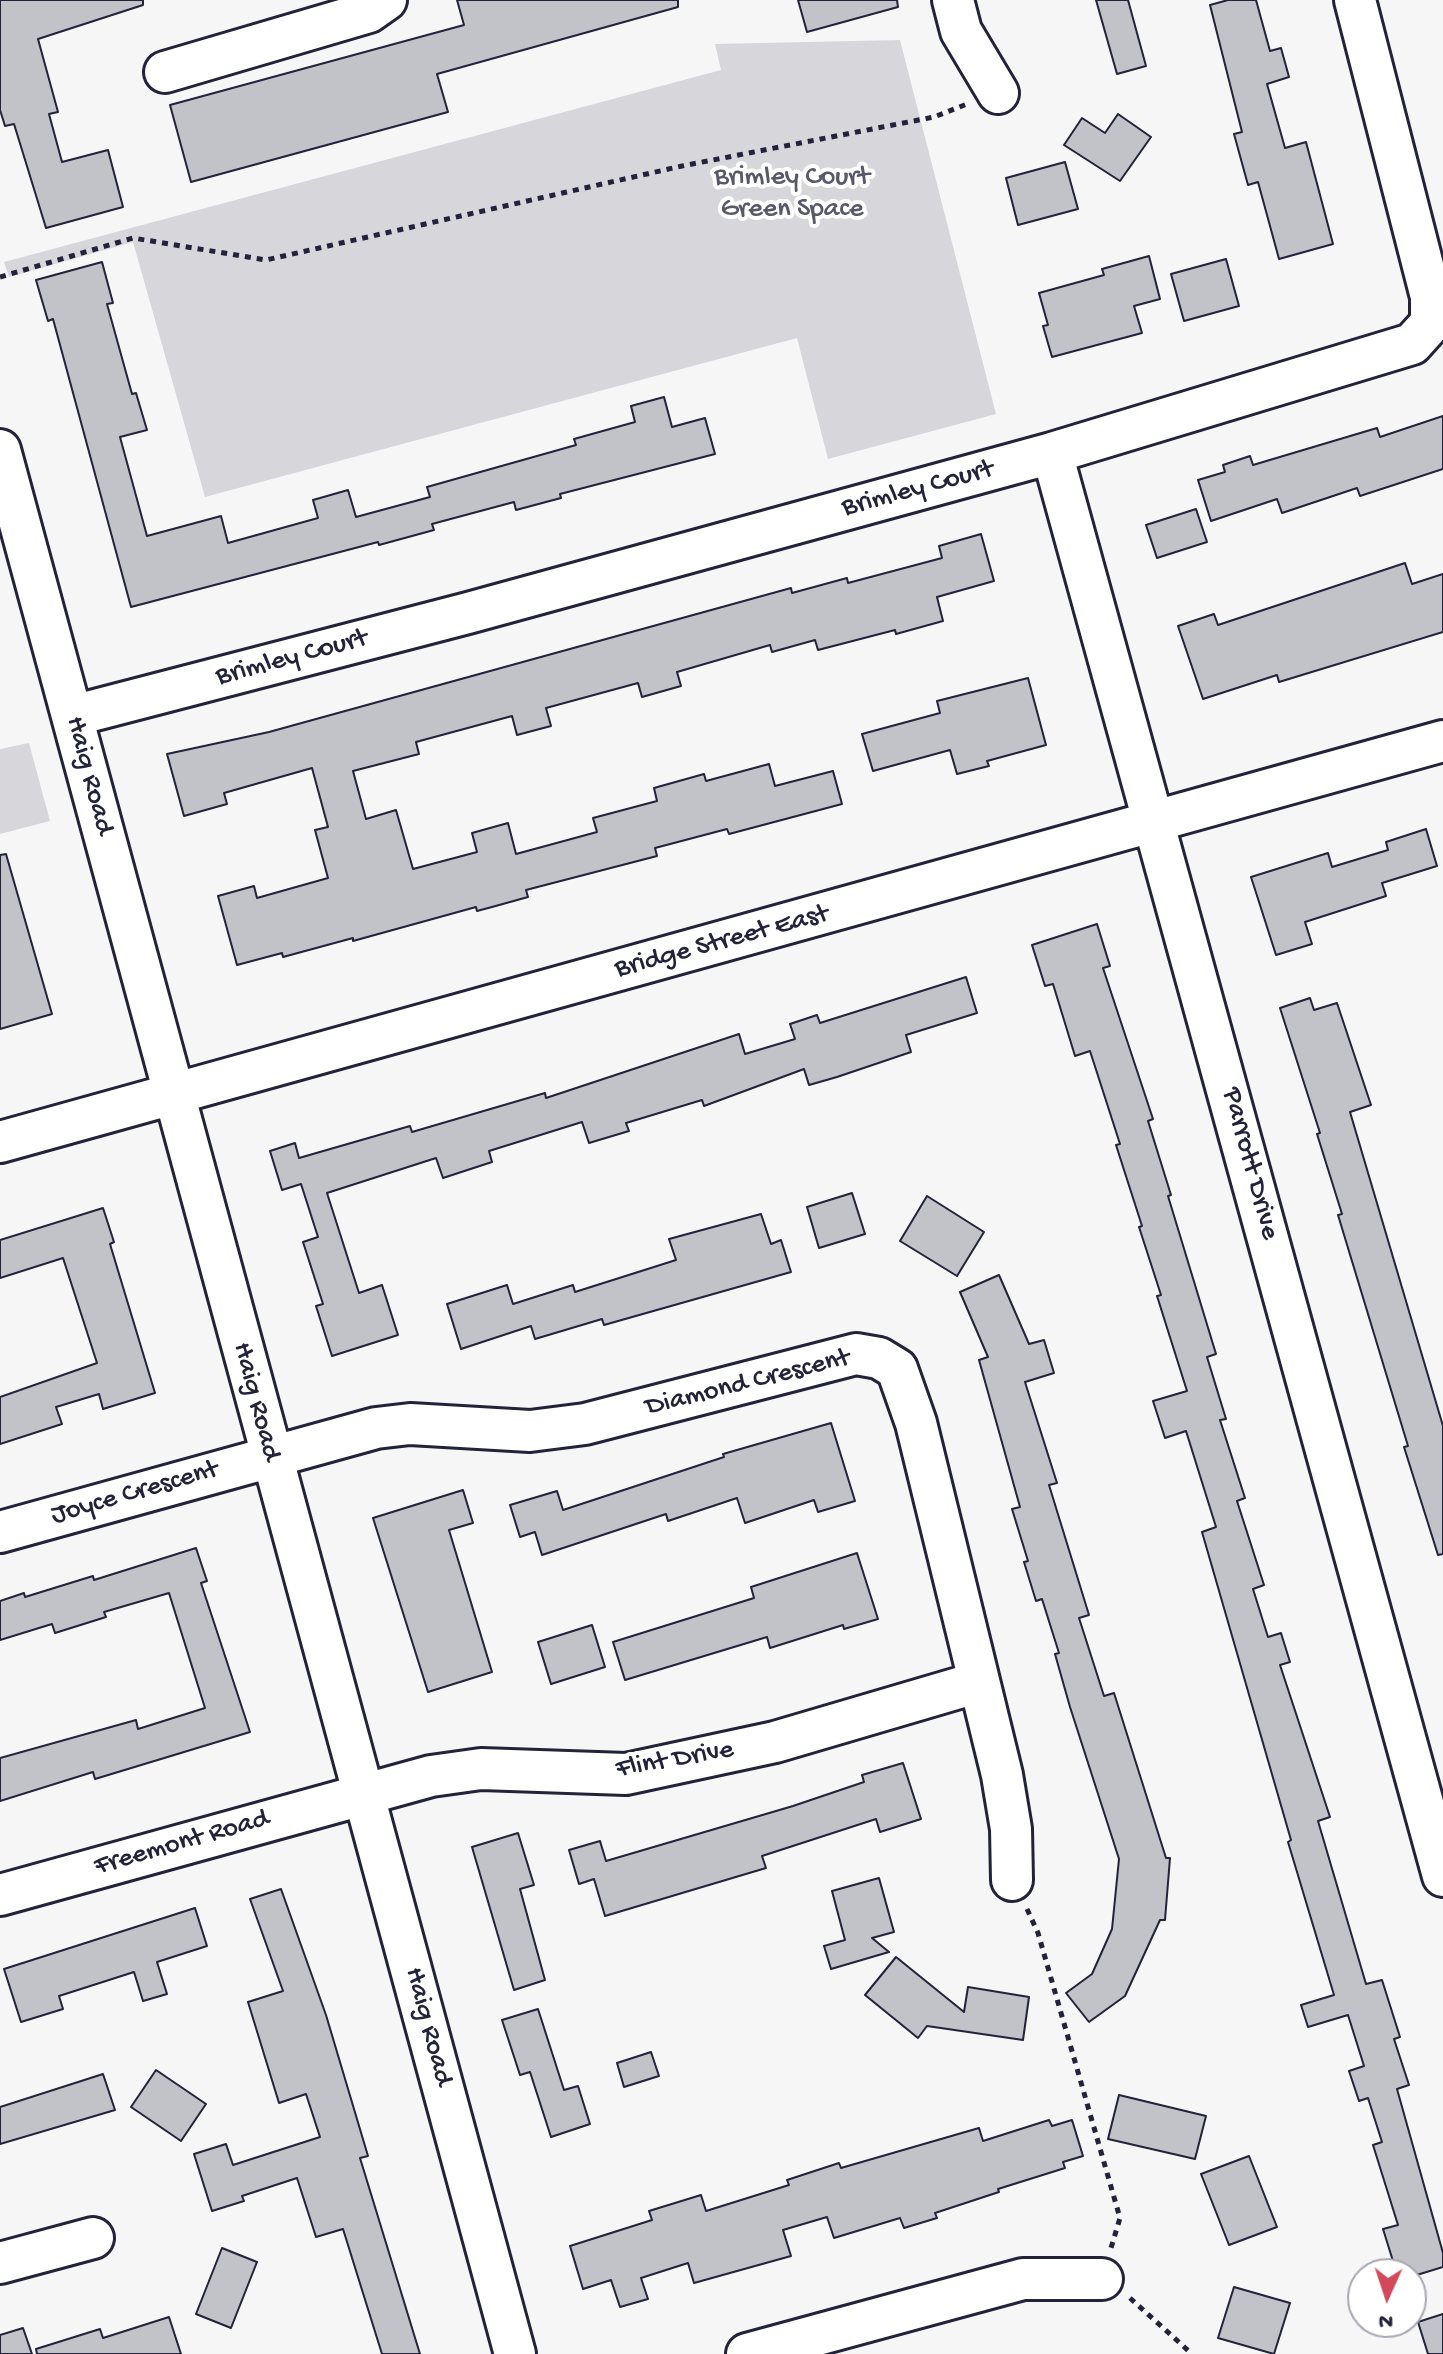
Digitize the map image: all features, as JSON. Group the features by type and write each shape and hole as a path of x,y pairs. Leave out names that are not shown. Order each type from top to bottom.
{"street":[{"path":"165,72 369,12 386,0"},
{"path":"953,0 961,31 998,93"},
{"name":"Brimley Court","path":"72,716 468,613 1052,453 1412,344 1431,323 1431,297 1355,0"},
{"name":"Haig Road","path":"0,450 6,495 72,716 269,1455 365,1793 515,2354"},
{"name":"Parrott Drive","path":"1052,453 1443,1876"},
{"name":"Bridge Street East","path":"0,1142 1443,741"},
{"name":"Diamond Crescent","path":"269,1455 376,1428 410,1424 530,1431 585,1424 856,1354 879,1358 897,1369 916,1423 1002,1775 1011,1829 1012,1880"},
{"name":"Joyce Crescent","path":"0,1532 269,1455"},
{"name":"Flint Drive","path":"365,1793 431,1776 481,1769 626,1774 775,1742 979,1682"},
{"name":"Freemont Road","path":"0,1895 365,1793"},
{"path":"0,2263 93,2238"},
{"path":"747,2354 1023,2279 1102,2279"}],"path":[{"path":"0,277 133,238 266,260 682,166 934,117 998,93"},
{"path":"1012,1880 1038,1933 1120,2218 1102,2279 1134,2300 1192,2354"}],"green space":[{"name":"Brimley Court Green Space","path":"900,40 996,414 828,459 797,338 205,497 133,242 9,277 4,262 721,70 715,44"},
{"path":"29,743 50,821 0,834 0,749"}],"building":[{"path":"0,0 143,0 143,5 38,39 58,112 49,114 62,162 108,150 123,207 46,228 14,124 5,126 0,110"},
{"path":"457,0 678,0 678,7 437,74 448,112 191,182 170,105 464,25"},
{"path":"798,0 897,0 898,7 807,32"},
{"path":"1096,0 1128,0 1146,66 1117,74"},
{"path":"1228,0 1256,0 1270,51 1281,48 1289,77 1267,84 1285,148 1306,142 1333,244 1279,259 1258,182 1248,185 1234,134 1242,132 1210,5"},
{"path":"1118,114 1151,137 1120,181 1064,145 1082,118 1105,133"},
{"path":"1065,162 1078,209 1018,225 1006,178"},
{"path":"1149,256 1160,299 1134,306 1142,333 1052,357 1043,326 1048,325 1039,293 1104,275 1102,269"},
{"path":"1226,259 1239,306 1184,321 1171,274"},
{"path":"102,262 113,303 107,304 132,394 136,393 147,430 120,437 147,536 221,516 228,543 318,518 313,500 348,490 356,517 430,497 427,487 576,445 574,439 635,422 631,406 664,397 672,427 705,418 715,454 560,494 561,498 516,510 514,502 432,524 434,530 131,607 53,319 48,321 36,280"},
{"path":"1443,416 1443,469 1360,496 1357,488 1282,513 1277,499 1211,521 1198,480 1225,472 1223,465 1250,456 1253,465 1377,428 1380,437"},
{"path":"1196,509 1207,542 1157,558 1146,525"},
{"path":"981,534 994,581 937,597 943,621 818,650 815,640 772,652 770,645 677,672 681,686 642,697 638,683 546,708 551,726 517,735 512,716 416,742 419,754 353,771 366,819 396,810 413,869 477,852 472,833 508,823 516,854 597,832 593,818 657,801 654,788 704,774 706,781 769,764 775,786 833,771 842,804 729,834 727,829 655,848 657,856 526,890 528,897 477,911 476,907 353,941 353,938 283,957 282,953 237,965 218,896 254,886 257,898 328,878 315,830 328,827 312,768 224,793 227,804 184,816 167,754 269,732 791,588 792,593 847,578 848,583 942,558 939,546"},
{"path":"1405,563 1412,584 1443,574 1443,632 1279,682 1277,675 1203,699 1178,626 1214,614 1218,625"},
{"path":"1028,678 1046,745 987,761 989,766 957,774 950,750 873,771 862,734 940,713 937,701"},
{"path":"1426,829 1437,866 1382,883 1386,896 1305,922 1312,944 1276,955 1251,877 1328,853 1332,867 1388,850 1386,842"},
{"path":"6,854 52,1014 0,1029 0,855"},
{"path":"1097,924 1110,966 1103,968 1153,1119 1148,1121 1171,1195 1168,1196 1216,1354 1207,1357 1226,1419 1220,1420 1245,1498 1237,1501 1264,1585 1253,1589 1268,1637 1281,1633 1290,1662 1280,1665 1330,1817 1318,1821 1366,1984 1382,1980 1400,2037 1394,2039 1409,2085 1397,2089 1443,2253 1443,2267 1427,2272 1427,2258 1392,2258 1383,2229 1398,2225 1373,2145 1382,2142 1368,2098 1359,2101 1349,2071 1364,2066 1348,2015 1308,2027 1301,2005 1334,1995 1202,1532 1216,1527 1186,1431 1165,1438 1153,1401 1187,1391 1157,1296 1161,1295 1139,1227 1142,1226 1116,1145 1120,1144 1090,1051 1075,1056 1053,984 1045,986 1032,945"},
{"path":"966,977 977,1013 906,1035 911,1052 809,1085 804,1069 704,1106 702,1100 626,1123 629,1131 589,1143 582,1122 489,1151 492,1162 443,1178 436,1158 327,1193 359,1293 382,1285 398,1335 332,1356 316,1306 323,1304 303,1242 318,1237 301,1184 282,1190 270,1151 295,1143 299,1158 410,1126 412,1132 545,1093 546,1098 739,1034 745,1054 795,1039 790,1024 817,1015 820,1023"},
{"path":"1310,998 1314,1010 1337,1003 1371,1105 1350,1112 1443,1426 1443,1554 1438,1555 1404,1447 1408,1446 1338,1215 1342,1214 1317,1134 1320,1133 1280,1008"},
{"path":"852,1193 865,1234 819,1248 807,1207"},
{"path":"927,1196 984,1232 957,1276 900,1241"},
{"path":"103,1208 114,1242 110,1244 155,1393 103,1409 99,1394 56,1407 62,1424 0,1444 0,1397 97,1363 63,1258 0,1278 0,1240"},
{"path":"761,1214 771,1244 781,1240 791,1272 604,1325 602,1319 535,1339 531,1326 461,1349 447,1304 507,1285 513,1304 573,1285 575,1292 676,1260 669,1239"},
{"path":"999,1275 1029,1344 1044,1340 1054,1373 1025,1382 1057,1483 1049,1485 1089,1615 1079,1618 1104,1696 1114,1693 1166,1858 1170,1858 1165,1920 1160,1920 1125,1996 1089,2022 1066,1993 1092,1974 1112,1929 1119,1859 1070,1707 1055,1654 1059,1653 1042,1599 1036,1601 1024,1562 1028,1561 1012,1509 1020,1507 979,1360 988,1357 960,1292"},
{"path":"831,1423 855,1501 818,1512 814,1500 745,1523 737,1498 668,1521 666,1514 542,1555 535,1532 520,1537 510,1505 557,1491 563,1510 724,1457 723,1454"},
{"path":"463,1490 473,1523 449,1530 492,1672 428,1692 373,1518"},
{"path":"196,1548 207,1581 201,1583 250,1732 95,1779 93,1772 0,1801 0,1758 136,1720 138,1729 205,1708 169,1593 104,1612 106,1617 55,1633 52,1624 0,1640 0,1601 24,1593 25,1597 93,1576 94,1580"},
{"path":"857,1553 878,1619 844,1629 843,1625 770,1648 767,1637 625,1680 613,1642 754,1598 751,1587"},
{"path":"592,1625 605,1667 551,1684 538,1642"},
{"path":"903,1763 921,1819 880,1832 876,1819 762,1856 766,1868 605,1916 594,1879 579,1884 569,1850 600,1841 606,1861 793,1806 864,1782 862,1775"},
{"path":"518,1833 534,1885 520,1889 545,1980 514,1990 472,1847"},
{"path":"879,1878 894,1932 872,1938 889,1952 831,1969 824,1946 845,1940 832,1891"},
{"path":"281,1889 326,2015 368,2156 360,2158 420,2354 382,2354 343,2229 316,2237 297,2178 242,2196 244,2201 212,2211 194,2154 226,2144 233,2165 320,2137 306,2094 279,2103 248,2002 283,1991 250,1899"},
{"path":"195,1908 207,1946 157,1962 167,1994 143,2001 134,1972 59,1996 63,2009 21,2022 4,1969"},
{"path":"896,1957 964,2012 968,1987 1029,1997 1023,2040 927,2026 918,2038 865,1995"},
{"path":"538,2009 564,2090 578,2086 590,2124 551,2137 530,2072 520,2075 502,2020"},
{"path":"651,2052 659,2076 624,2087 617,2063"},
{"path":"156,2070 206,2104 181,2141 131,2107"},
{"path":"103,2074 115,2110 0,2144 0,2107"},
{"path":"1119,2095 1206,2116 1195,2159 1108,2139"},
{"path":"1049,2120 1052,2126 1072,2120 1083,2156 1063,2162 1065,2168 935,2213 937,2218 904,2228 900,2218 834,2238 827,2217 783,2230 791,2256 694,2283 688,2263 641,2278 648,2299 620,2307 611,2280 583,2289 570,2246 652,2220 649,2211 701,2195 706,2211 789,2185 787,2180 839,2163 841,2168 979,2128 983,2141"},
{"path":"1249,2156 1277,2227 1229,2245 1201,2174"},
{"path":"222,2248 257,2262 231,2328 196,2314"},
{"path":"1234,2287 1290,2303 1274,2354 1218,2338"},
{"path":"1443,2314 1443,2354 1428,2354 1423,2338 1427,2338 1427,2319"},
{"path":"169,2317 181,2354 37,2354 36,2349 100,2329 103,2338"},
{"path":"23,2328 32,2354 0,2354 0,2335"}]}
